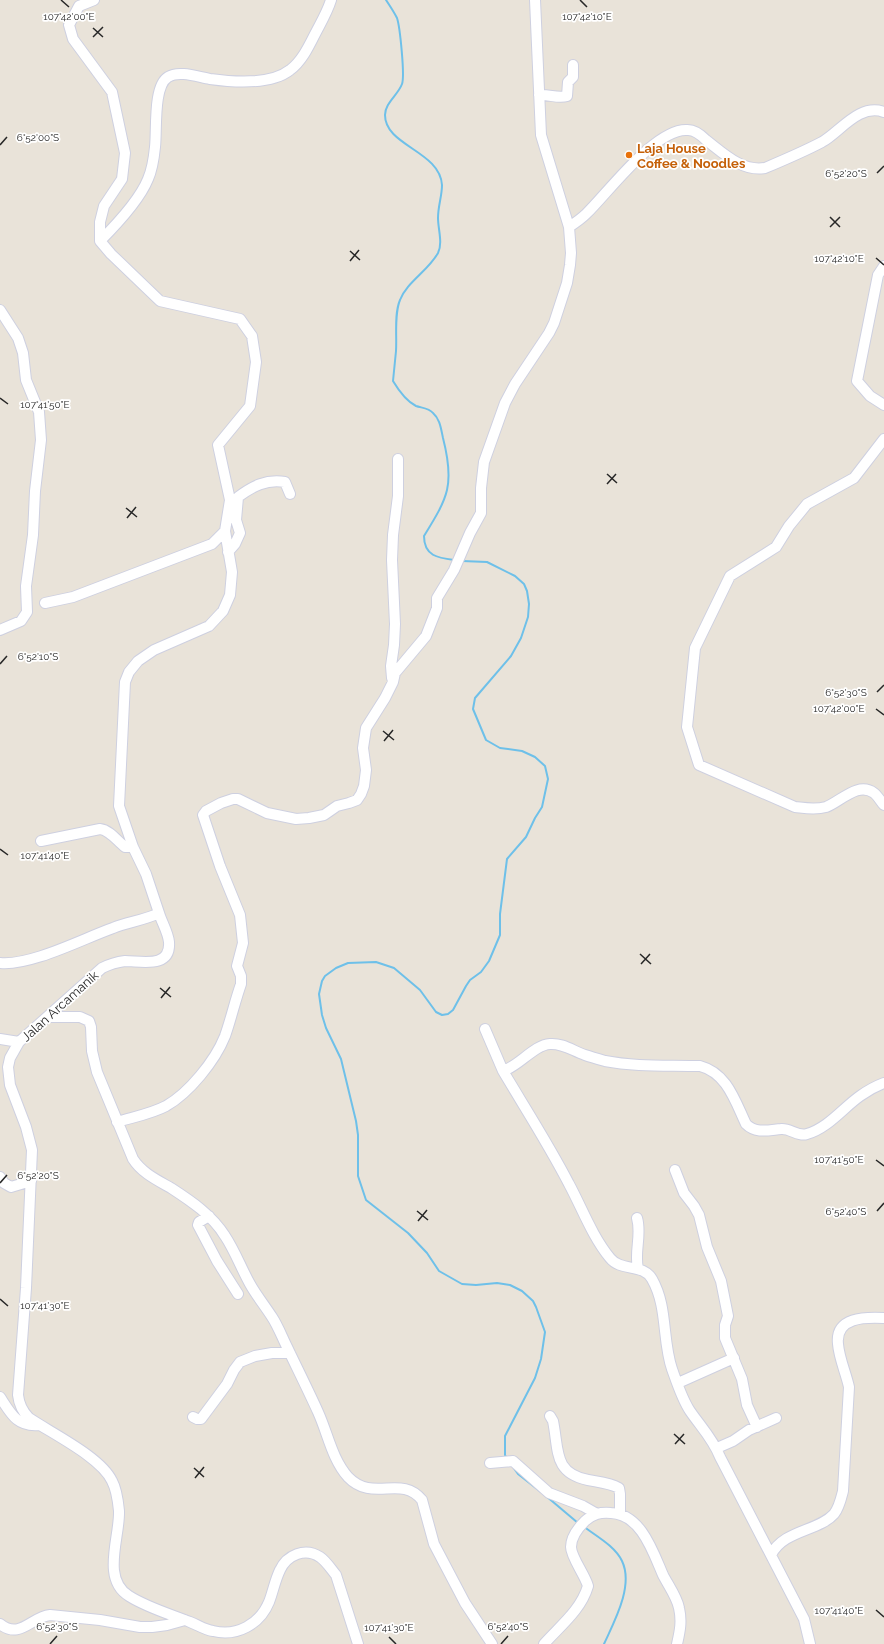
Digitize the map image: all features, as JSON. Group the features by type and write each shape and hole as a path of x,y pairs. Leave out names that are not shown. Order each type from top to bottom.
{"street":[{"path":"94,0 79,6 70,25 73,39 112,92 125,153 122,179 104,206 100,222 100,241"},
{"path":"100,241 115,226 143,190 149,178 155,147 158,98 160,88 166,79 173,75 187,75 213,79 244,81 282,75 298,62 326,14 330,0"},
{"path":"117,1122 154,1112 167,1106 186,1091 196,1080 221,1044 241,984 241,976 237,966 242,949 243,938 240,915 220,866 203,815 206,811 220,803 232,799 238,799 267,813 296,819 309,818 324,815 337,806 356,800 361,794 364,786 366,770 363,748 366,728 385,698 397,670 426,636 438,608 437,598 454,570 470,533 481,513 481,488 484,462 505,403 515,384 549,333 559,310 570,266 571,253 569,227 542,135 535,0"},
{"path":"539,95 550,95 557,97 567,96 568,82 573,76 573,64"},
{"path":"569,227 587,213 627,169 641,156 667,135 674,132 686,129 696,132 743,166 758,169 765,168 826,140 845,123 858,116 872,111 884,112"},
{"name":"Jalan Arcamanik","path":"100,241 111,254 160,301 240,319 252,336 256,362 250,406 218,445 230,500 225,531 232,572 230,595 223,611 209,626 154,650 138,661 129,672 126,682 119,806 133,847 146,874 167,933 169,944 166,954 153,963 117,962 102,968 19,1042 10,1058 8,1075 10,1085 30,1139 32,1156 26,1288 18,1395 20,1404 25,1414 39,1425 94,1460 112,1480 117,1494 119,1511 114,1575 121,1589 128,1596 141,1603 213,1631 223,1633 235,1632 251,1626 269,1603 280,1569 288,1558 295,1554 308,1552 319,1556 329,1565 336,1575 358,1644"},
{"path":"884,266 878,276 857,381 870,396 884,405"},
{"path":"0,310 18,338 23,353 26,380 39,412 41,440 35,491 33,534 26,586 27,612 21,621 0,630"},
{"path":"884,439 854,478 807,504 776,547 730,576 695,648 687,726 699,765 795,807 809,809 826,807 856,791 864,789 874,793 884,805"},
{"path":"393,682 391,666 395,624 392,560 393,535 398,496 398,459"},
{"path":"228,552 235,544 240,533 236,520 238,497 252,487 268,481 285,482 290,494"},
{"path":"45,603 73,597 212,544 225,531"},
{"path":"41,841 100,829 112,835 125,848 133,847"},
{"path":"0,963 7,964 27,960 103,931 135,920 149,918 159,913"},
{"path":"48,1017 80,1017 89,1021 91,1027 92,1051 97,1072 133,1159 140,1168 209,1216 226,1237 251,1285 272,1317 319,1414 339,1466 350,1479 360,1486 370,1489 387,1490 402,1487 410,1489 418,1494 422,1500 434,1544 465,1603 492,1644"},
{"path":"485,1029 503,1071 569,1183 597,1238 610,1258 619,1266 638,1269 651,1276 658,1291 664,1316 668,1355 688,1407 710,1436 717,1448 720,1457 804,1619 810,1644"},
{"path":"0,1039 19,1042"},
{"path":"503,1071 509,1069 540,1048 549,1044 558,1044 584,1055 605,1061 633,1065 700,1066 717,1073 725,1081 746,1124 750,1128 765,1131 783,1128 802,1135 817,1130 860,1096 884,1082"},
{"path":"675,1170 684,1193 699,1215 707,1248 721,1281 728,1316 724,1331 742,1378 747,1406 757,1427"},
{"path":"0,1177 4,1183 11,1187 31,1181"},
{"path":"209,1216 199,1222 198,1225 217,1261 238,1294"},
{"path":"637,1218 640,1228 636,1254 638,1269"},
{"path":"771,1555 777,1545 798,1532 833,1516 839,1507 843,1491 849,1387 838,1346 838,1337 840,1329 847,1323 854,1320 868,1317 884,1318"},
{"path":"193,1417 201,1419 227,1384 240,1362 255,1356 272,1353 290,1353"},
{"path":"678,1383 734,1358"},
{"path":"0,1397 20,1423 29,1426 39,1425"},
{"path":"550,1416 553,1421 561,1465 572,1475 614,1485 619,1488 620,1514"},
{"path":"717,1448 776,1418"},
{"path":"490,1463 513,1461 549,1493 583,1506 597,1514"},
{"path":"544,1644 579,1607 588,1586 573,1555 571,1548 572,1540 577,1530 591,1516 609,1513 620,1514 634,1523 640,1530 679,1606 682,1622 677,1644"},
{"path":"0,1624 5,1628 15,1630 23,1628 44,1616 50,1615 100,1620 140,1627 167,1626 185,1620"}],"waterway":[{"path":"386,0 397,18 403,62 402,84 387,107 385,115 387,126 403,142 432,164 439,174 442,185 438,214 440,240 438,253 429,265 407,288 398,306 393,381 406,399 416,406 431,411 440,424 447,454 449,479 444,500 424,536 426,548 429,552 437,557 454,560"},
{"path":"462,561 487,562 515,576 524,584 527,591 529,604 528,617 521,638 511,656 475,698 473,709 486,740 500,748 522,751 535,757 545,766 548,779 542,807 526,837 507,859 500,914 500,935 489,961 481,972 470,980 453,1010 448,1014 442,1015 436,1012 420,990 394,968 376,962 348,963 336,968 325,976 322,981 319,994 322,1015 326,1028 341,1059 356,1121 358,1135 358,1176 366,1200 408,1233 427,1253 439,1271 462,1284 476,1285 497,1283 510,1285 522,1291 533,1301 536,1307 545,1332 541,1359 535,1378 505,1436 505,1455 507,1459"},
{"path":"513,1467 518,1474 541,1492"},
{"path":"546,1496 578,1523"},
{"path":"583,1526 615,1551 622,1561 625,1571 626,1581 621,1604 604,1644"}],"place":[{"name":"Laja House Coffee & Noodles","path":"629,155"}]}
